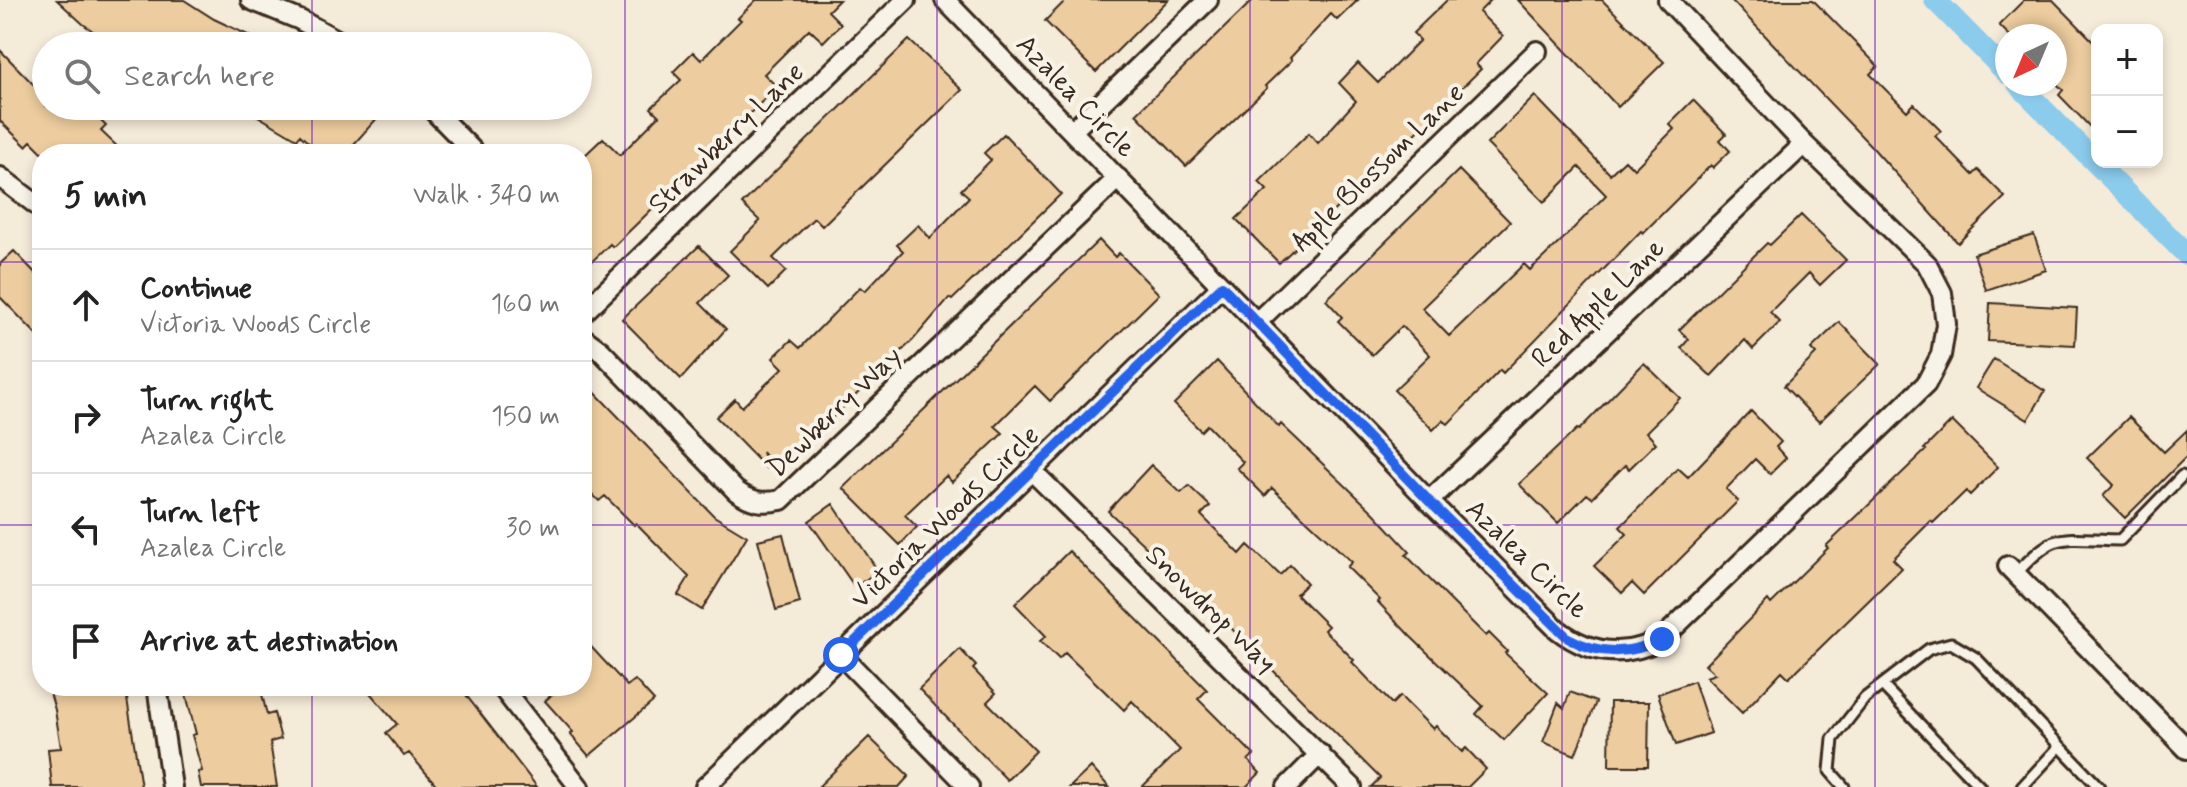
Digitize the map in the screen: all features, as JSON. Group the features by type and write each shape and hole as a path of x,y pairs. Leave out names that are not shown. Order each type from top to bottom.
{"street":[{"path":"251,0 322,32"},
{"name":"Strawberry Lane","path":"592,304 906,0"},
{"name":"Azalea Circle","path":"945,0 1429,501 1568,638 1594,650 1622,652 1636,650 1662,639 1926,384 1945,340 1945,308 1927,264 1804,144 1668,0"},
{"path":"1072,131 1208,0"},
{"name":"Apple Blossom Lane","path":"1257,322 1537,51"},
{"path":"443,120 466,144"},
{"name":"Red Apple Lane","path":"1429,501 1804,144"},
{"path":"0,177 32,201"},
{"name":"Dewberry Way","path":"592,344 736,491 749,501 765,504 781,500 1118,178"},
{"name":"Victoria Woods Circle","path":"705,787 1222,286"},
{"name":"Snowdrop Way","path":"1031,470 1352,787"},
{"path":"2012,570 2187,749"},
{"path":"841,655 969,787"},
{"path":"158,696 172,787"},
{"path":"509,696 579,787"},
{"path":"1287,787 1320,754"}],"lane":[{"path":"2012,570 2057,538 2120,540 2182,476"},
{"path":"1844,787 1830,771 1833,739 1865,698 1929,649 1951,643 1976,658 2099,787"},
{"path":"1882,685 1980,787"},
{"path":"2022,787 2060,746"}],"building":[{"path":"57,0 184,0 241,32 94,32"},
{"path":"756,0 839,0 828,11 841,24 823,42 809,29 764,74 777,87 613,247 610,244 592,261 592,148 603,138 620,155 659,116 651,108 681,80 673,72 693,52 701,60 741,20 738,18"},
{"path":"1066,0 1168,0 1096,72 1045,21"},
{"path":"1253,0 1358,0 1337,20 1331,14 1265,86 1267,88 1186,166 1136,114"},
{"path":"1447,0 1491,0 1479,12 1503,36 1476,64 1481,69 1402,147 1399,144 1279,263 1236,219 1267,190 1259,182 1309,133 1318,143 1356,101 1339,83 1358,63 1378,83 1420,40 1413,33"},
{"path":"1518,0 1602,0 1664,62 1618,107"},
{"path":"1731,0 1813,0 1878,66 1870,74 1907,111 1914,104 1941,131 1935,136 1973,175 1978,170 2005,197 1958,243 1872,147"},
{"path":"2024,0 2053,0 2091,39 2091,128 2060,96 2067,96 2067,24 2000,24"},
{"path":"909,40 962,90 822,226 814,218 773,258 786,271 768,289 730,251 760,221 742,204"},
{"path":"0,50 32,83 32,120 100,120 106,126 101,131 115,144 34,144 31,141 26,146 0,121"},
{"path":"1535,96 1610,174 1625,160 1634,169 1674,129 1669,124 1693,100 1726,134 1720,140 1730,151 1713,168 1711,165 1643,233 1641,231 1503,373 1500,370 1448,424 1443,420 1433,430 1394,390 1430,355 1402,326 1372,355 1338,321 1342,317 1326,300 1459,170 1510,222 1422,308 1449,336 1524,264 1530,270 1562,240 1606,195 1579,167 1544,202 1487,144"},
{"path":"265,120 375,120 354,144 310,144 300,135 297,139"},
{"path":"1004,134 1061,194 952,300 949,298 913,340 776,472 762,452 767,469 716,417 735,399 742,407 783,368 773,358 791,340 800,348 860,287 865,291 903,251 897,245 918,225 930,238 969,197 961,190 991,160 984,153"},
{"path":"1801,215 1846,260 1820,285 1809,273 1770,312 1780,322 1753,349 1745,340 1711,376 1681,348 1689,339 1679,330 1767,243 1770,245"},
{"path":"2034,235 2046,270 1986,290 1974,254"},
{"path":"1099,240 1115,257 1119,253 1159,294 1050,401 1035,386 995,426 1003,433 952,482 946,476 905,515 917,527 900,545 843,488"},
{"path":"699,246 728,275 700,303 726,329 681,379 622,319"},
{"path":"14,251 32,270 32,330 0,297 0,264"},
{"path":"1990,303 2077,308 2075,345 1988,341"},
{"path":"1839,322 1880,364 1819,422 1784,386 1816,354 1811,349"},
{"path":"1994,359 2045,391 2028,420 1976,388"},
{"path":"1217,361 1279,427 1281,424 1374,513 1410,552 1406,555 1548,693 1504,740 1476,714 1483,706 1410,636 1347,567 1352,562 1272,488 1265,496 1237,468 1243,462 1207,425 1201,431 1174,404"},
{"path":"1644,363 1680,398 1646,432 1656,443 1629,469 1625,465 1592,498 1587,494 1558,523 1519,484 1579,430"},
{"path":"592,389 714,516 747,536 702,610 678,595 689,577 605,496 599,501 592,494"},
{"path":"1751,411 1781,442 1776,447 1786,458 1770,474 1755,459 1726,489 1738,501 1644,595 1632,583 1622,593 1594,566 1627,534 1620,527 1678,468 1688,477"},
{"path":"2129,417 2164,452 2187,430 2187,456 2125,518 2103,496 2114,485 2087,458"},
{"path":"1952,421 1998,467 1970,495 1966,491 1933,523 1931,521 1893,559 1902,568 1789,678 1782,671 1742,713 1706,677 1715,674 1705,665 1768,600 1771,604 1828,548 1826,546"},
{"path":"1151,465 1181,493 1189,486 1210,506 1201,515 1240,554 1248,545 1280,575 1290,565 1307,583 1296,594 1328,626 1324,630 1392,704 1400,696 1433,729 1436,726 1462,752 1466,748 1486,769 1468,787 1371,787 1380,778 1229,626 1108,511"},
{"path":"833,504 878,571 855,587 809,521"},
{"path":"783,534 800,603 776,610 758,540"},
{"path":"1069,551 1207,690 1198,699 1254,755 1248,760 1260,773 1246,787 1142,787 1180,750 1132,701 1124,710 1065,653 1059,659 1040,641 1046,636 1015,604"},
{"path":"592,648 627,686 635,680 654,701 589,756 570,734 573,732 545,701 550,696 592,696"},
{"path":"960,649 976,666 973,669 996,693 987,702 1036,751 1007,780 919,689"},
{"path":"1694,681 1711,733 1676,745 1658,694"},
{"path":"1570,692 1596,702 1575,755 1543,742 1558,703 1564,708"},
{"path":"51,696 127,696 141,787 52,787 48,749 61,748"},
{"path":"186,696 262,696 267,715 274,713 281,739 270,742 277,787 201,787 198,772 202,771 192,735 196,734"},
{"path":"373,696 467,696 537,787 438,787 409,753 404,756 386,733 397,724"},
{"path":"1610,702 1649,702 1648,766 1609,766"},
{"path":"869,737 909,776 899,787 818,787"},
{"path":"1091,767 1109,787 1070,787"}],"waterway":[{"path":"1935,0 1995,61"},
{"path":"2030,96 2187,255"}],"route":[{"path":"841,655 1222,286 1429,501 1568,638 1594,650 1608,652 1636,650 1662,639"}]}
